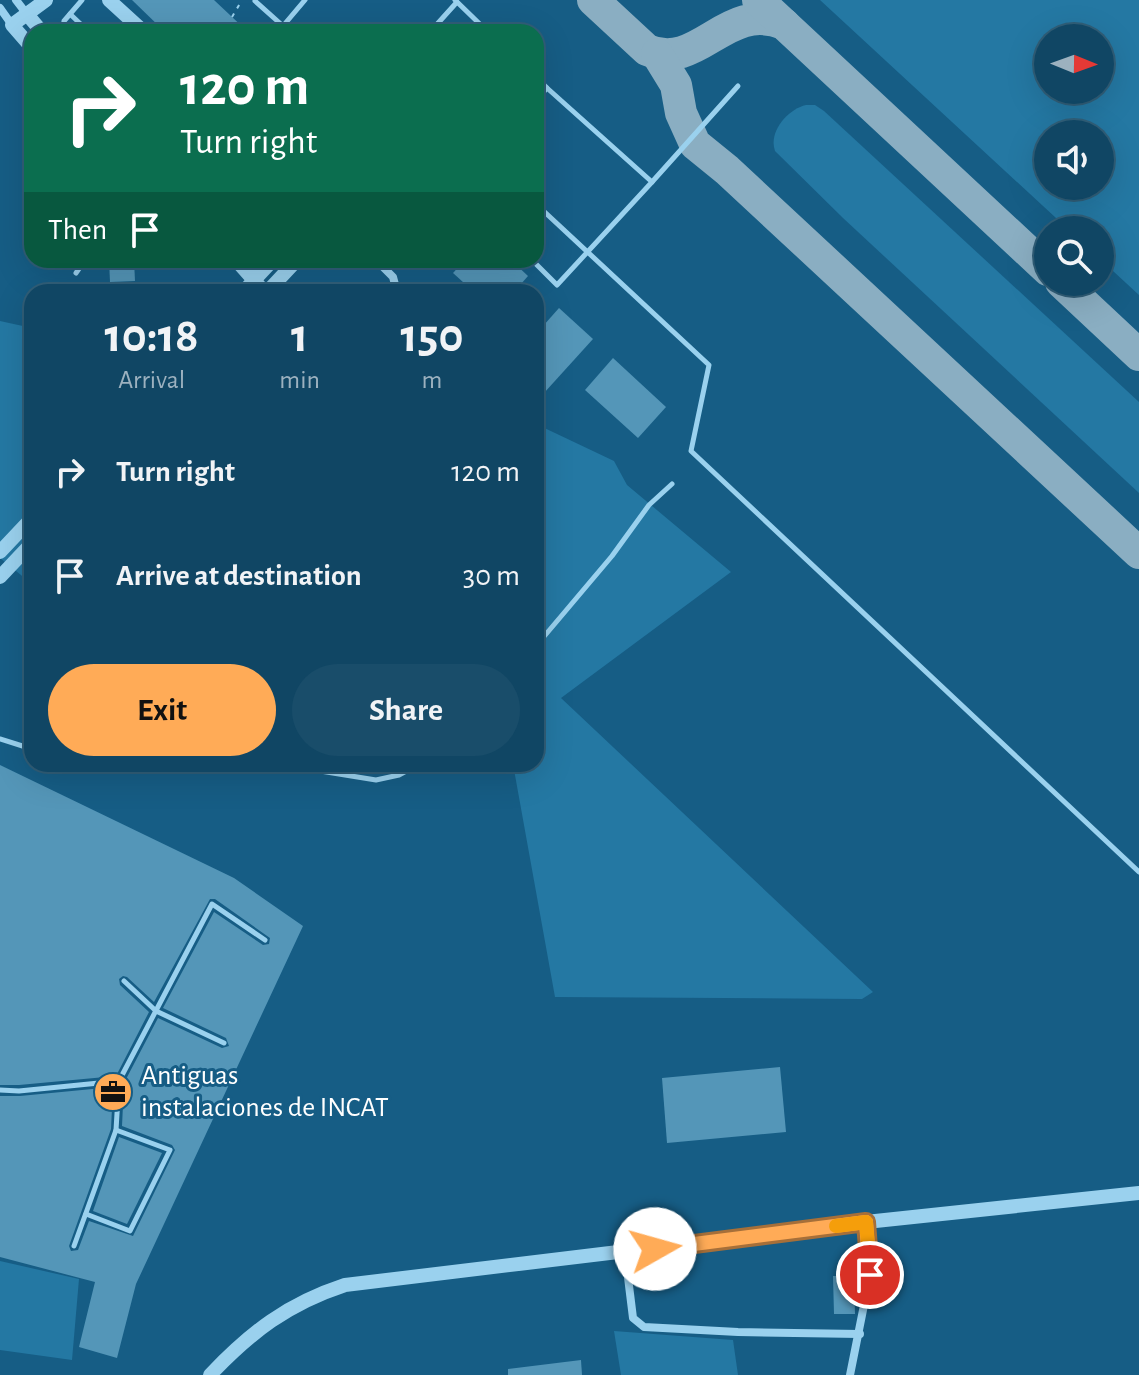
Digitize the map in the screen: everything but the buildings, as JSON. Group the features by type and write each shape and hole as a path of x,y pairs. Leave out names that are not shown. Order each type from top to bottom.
{"street":[{"path":"16,0 35,24"},
{"path":"12,25 46,0"},
{"path":"109,0 134,24"},
{"path":"0,8 24,39"},
{"path":"0,552 24,526"},
{"path":"0,577 24,552"},
{"path":"210,1375 257,1329 289,1309 345,1285 866,1222 1139,1193"},
{"path":"850,1375 870,1275 866,1222"},
{"path":"625,1253 633,1318 644,1327 860,1334"}],"lane":[{"path":"62,24 82,0"},
{"path":"285,24 305,0"},
{"path":"255,1 281,24"},
{"path":"437,24 456,1 480,24"},
{"path":"70,14 81,24"},
{"path":"544,85 652,182"},
{"path":"540,268 557,285 738,86"},
{"path":"544,92 547,88"},
{"path":"544,211 709,365 691,451 1139,872"},
{"path":"76,273 79,268"},
{"path":"544,637 612,556 649,505 672,484"},
{"path":"0,739 24,746"},
{"path":"326,772 376,780 404,772"},
{"path":"74,1246 116,1130 119,1081 212,904 265,940"},
{"path":"124,981 156,1011 224,1043"},
{"path":"0,1090 19,1091 119,1081"},
{"path":"86,1214 130,1231 170,1150 116,1130"}],"path":[{"path":"232,17 242,0"}],"shaded area":[{"path":"820,0 1139,0 1139,295 1114,272 1114,216 1054,216 1037,200 1114,200 1114,120 1034,120 1034,198"},
{"path":"806,105 815,105 824,111 1139,402 1139,493 775,151 774,136 781,122"},
{"path":"0,321 24,326 24,578 0,558"},
{"path":"544,428 614,461 627,485 731,572 561,698 873,992 862,999 555,997 514,772 544,772"},
{"path":"0,1261 79,1279 72,1360 0,1350"},
{"path":"614,1331 733,1340 738,1375 621,1375"}],"taxiway":[{"path":"593,0 647,50 666,54 682,52 745,21 763,19 784,24"},
{"path":"758,0 1034,257"},
{"path":"657,54 676,85 681,113 695,144 727,170 1139,553"},
{"path":"1076,296 1139,355"}],"slow traffic":[{"path":"836,1226 866,1222 868,1244"}],"place":[{"name":"Antiguas instalaciones de INCAT","path":"113,1092"}],"route":[{"path":"655,1249 866,1222 870,1275"}]}
